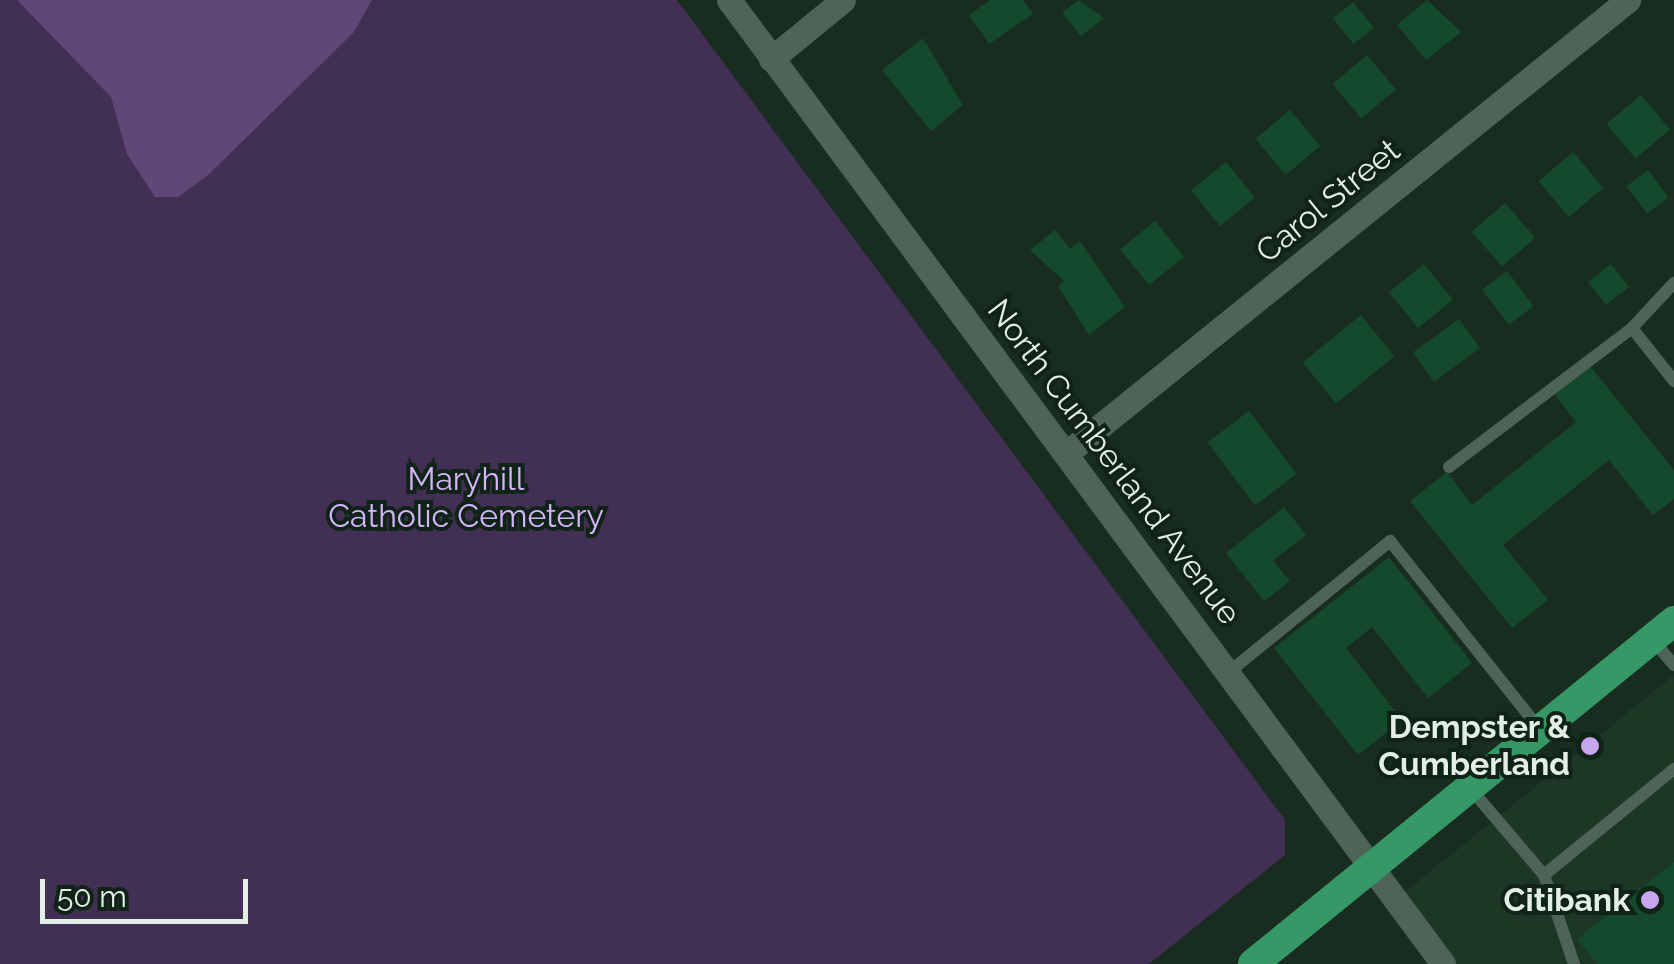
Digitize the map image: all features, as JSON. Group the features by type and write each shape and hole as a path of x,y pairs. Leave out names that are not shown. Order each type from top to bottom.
{"main road":[{"path":"1253,964 1663,630"}],"street":[{"name":"North Cumberland Avenue","path":"729,0 1068,452 1444,964"},
{"path":"771,59 844,0"},
{"name":"Carol Street","path":"1068,452 1628,0"}],"lane":[{"path":"1449,466 1632,328 1674,284"},
{"path":"1632,328 1674,381"},
{"path":"1229,672 1390,541 1540,730"},
{"path":"1663,630 1674,665"},
{"path":"1544,874 1674,769"},
{"path":"1470,788 1544,874 1574,964"}],"shaded area":[{"path":"17,0 372,0 353,33 207,176 178,197 155,197 127,154 111,97"},
{"path":"1674,675 1674,964 1452,964 1401,895"}],"green space":[{"name":"Maryhill Catholic Cemetery","path":"0,0 677,0 1285,820 1285,855 1149,964 0,964"}],"building":[{"path":"990,0 1023,0 1033,14 989,44 969,15"},
{"path":"1079,0 1104,18 1081,36 1062,13"},
{"path":"1427,0 1461,32 1426,60 1397,25"},
{"path":"1353,2 1374,28 1354,44 1333,18"},
{"path":"923,38 963,105 931,131 882,70"},
{"path":"1367,55 1396,89 1361,118 1333,84"},
{"path":"1641,95 1670,129 1635,158 1607,124"},
{"path":"1290,110 1320,146 1286,175 1256,139"},
{"path":"1573,152 1603,188 1569,217 1539,181"},
{"path":"1226,162 1255,198 1220,226 1191,190"},
{"path":"1648,170 1668,197 1647,213 1626,186"},
{"path":"1505,203 1535,238 1502,267 1472,232"},
{"path":"1155,221 1184,257 1149,285 1120,249"},
{"path":"1055,230 1070,249 1080,241 1125,307 1089,335 1058,286 1064,281 1030,250"},
{"path":"1424,264 1453,300 1418,328 1389,292"},
{"path":"1611,264 1629,287 1606,305 1588,282"},
{"path":"1507,271 1533,306 1509,325 1482,290"},
{"path":"1361,315 1394,356 1336,403 1303,362"},
{"path":"1459,319 1480,348 1434,382 1413,353"},
{"path":"1586,361 1674,470 1674,499 1653,515 1609,460 1503,545 1548,600 1512,628 1410,501 1447,472 1472,505 1576,422 1550,389"},
{"path":"1249,411 1297,474 1255,505 1207,442"},
{"path":"1284,507 1306,535 1273,561 1290,581 1264,601 1226,553"},
{"path":"1389,557 1472,663 1428,698 1372,627 1346,648 1402,720 1358,755 1274,648"},
{"name":"Citibank","path":"1674,862 1674,964 1597,964 1577,939"}],"place":[{"name":"Dempster & Cumberland","path":"1590,746"},
{"name":"Citibank","path":"1650,900"}]}
